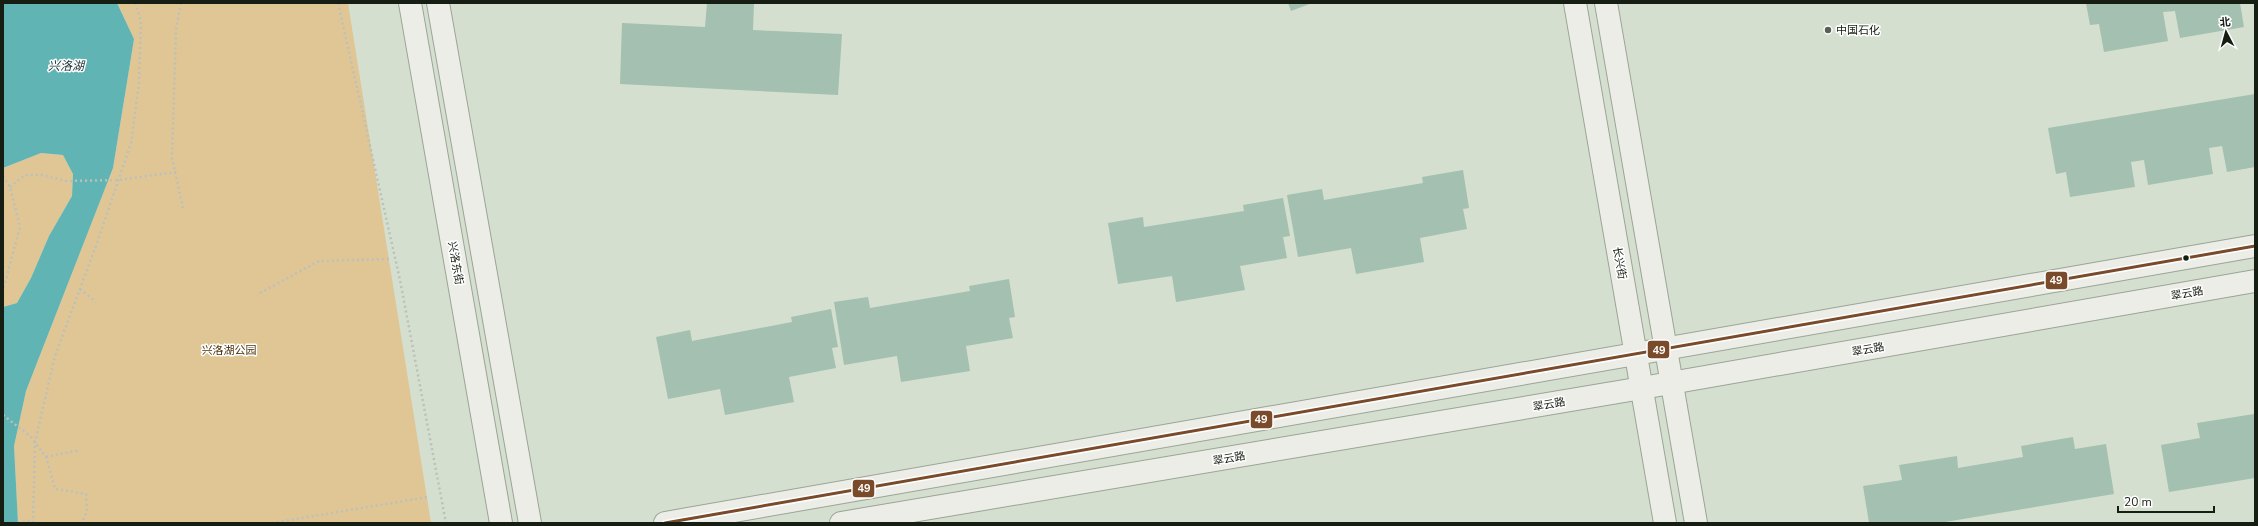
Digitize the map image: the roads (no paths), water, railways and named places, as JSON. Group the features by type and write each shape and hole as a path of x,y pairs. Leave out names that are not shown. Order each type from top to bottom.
{"street":[{"name":"兴洛东街","path":"410,3 501,523"},
{"path":"438,3 530,523"},
{"name":"长兴街","path":"1575,3 1665,523"},
{"path":"1606,3 1696,523"},
{"path":"665,523 2255,246"},
{"name":"翠云路","path":"842,523 1672,383 2255,281"}],"water":[{"name":"兴洛湖","path":"3,3 117,3 134,39 113,168 26,391 14,446 18,523 3,523 3,307 17,303 31,278 49,236 72,196 73,174 63,155 41,153 3,168"}],"place":[{"name":"中国石化","path":"1828,30"}],"park label":[{"name":"兴洛湖公园","path":"229,350"}]}
